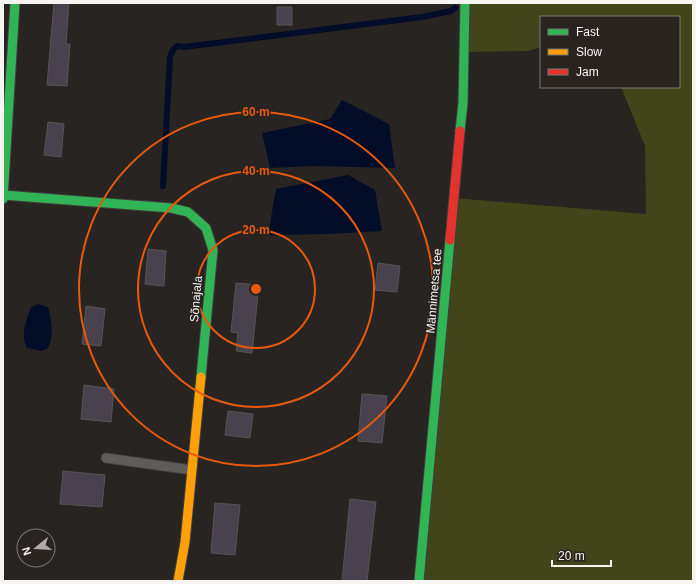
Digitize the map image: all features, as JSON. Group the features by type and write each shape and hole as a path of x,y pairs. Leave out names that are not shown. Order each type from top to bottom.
{"street":[{"path":"3,198 15,3"},
{"name":"Männimetsa tee","path":"419,581 463,103 465,3"},
{"name":"Sõnajala","path":"3,195 171,208 188,212 206,228 213,250 185,542 178,581"}],"lane":[{"path":"106,458 192,470"}],"green space":[{"path":"466,3 693,3 693,581 421,581 454,198 646,214 645,146 621,88 680,88 680,16 540,16 540,47 528,51 465,52"}],"water":[{"path":"342,100 389,124 395,168 312,166 270,168 262,133 330,119"},
{"path":"348,175 375,190 382,231 268,235 276,189"},
{"path":"38,304 48,307 52,328 48,348 41,351 27,348 24,338 26,322 31,307"}],"building":[{"path":"54,3 69,3 66,44 70,44 67,86 47,85"},
{"path":"277,7 292,7 292,25 277,25"},
{"path":"48,122 64,124 61,157 44,155"},
{"path":"148,249 166,251 164,286 145,284"},
{"path":"378,263 400,266 397,292 375,290"},
{"path":"236,283 259,285 252,353 236,351 238,333 231,332"},
{"path":"86,306 105,309 101,346 82,344"},
{"path":"84,385 114,389 111,422 81,419"},
{"path":"362,394 387,396 382,443 358,441"},
{"path":"228,411 253,414 250,438 225,435"},
{"path":"63,471 105,475 102,507 60,504"},
{"path":"350,499 376,502 367,581 342,581"},
{"path":"215,503 240,505 235,555 211,553"}],"waterway":[{"path":"163,186 170,57 173,50 177,46 184,47 422,17 451,11 455,8"}],"traffic: fast":[{"path":"3,199 15,3"},
{"path":"460,131 463,103 465,3"},
{"path":"3,195 171,208 188,212 206,228 213,250 201,377"},
{"path":"419,581 450,240"}],"traffic: slow":[{"path":"178,581 185,542 201,377"}],"traffic: jam":[{"path":"450,240 460,131"}]}
